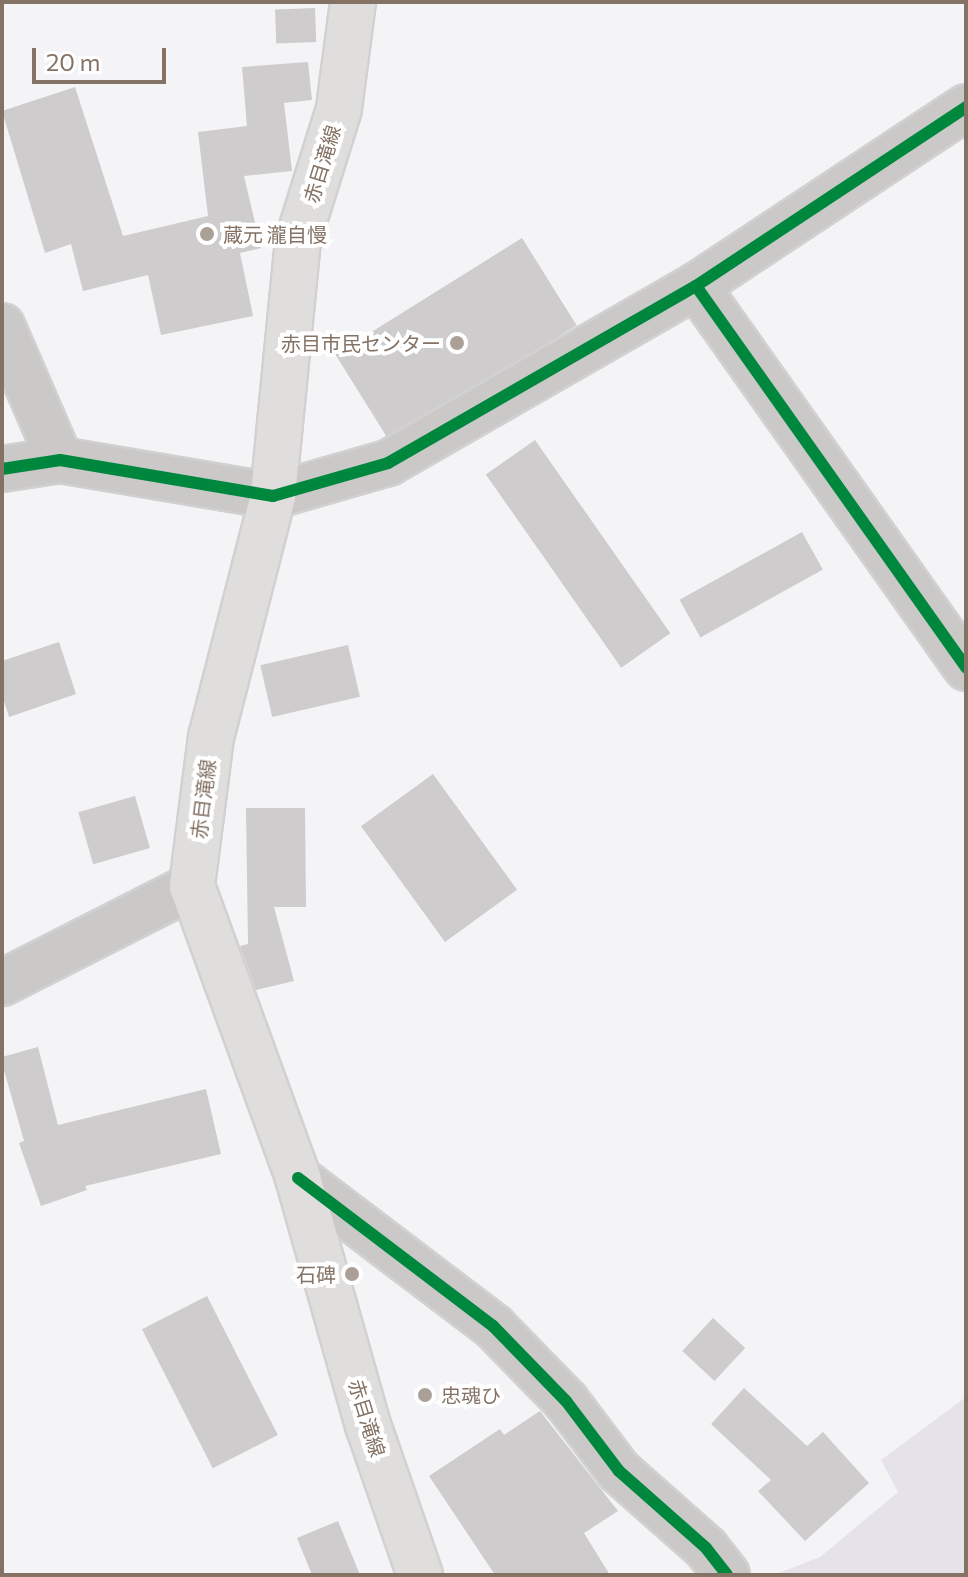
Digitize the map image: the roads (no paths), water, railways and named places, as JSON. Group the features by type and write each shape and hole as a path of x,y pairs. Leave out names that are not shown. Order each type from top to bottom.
{"main road":[{"name":"赤目滝線","path":"353,2 339,109 298,240 273,496 211,737 192,886 298,1178 368,1425 420,1575"}],"street":[{"path":"2,469 60,460 273,496 388,463 696,286 966,107"},
{"path":"696,286 966,668"},
{"path":"2,326 60,460"},
{"path":"2,983 192,886"},
{"path":"298,1178 493,1326 566,1401 619,1471 706,1548 727,1575"}],"place":[{"name":"蔵元 瀧自慢","path":"207,234"},
{"name":"赤目市民センター","path":"457,343"},
{"name":"石碑","path":"352,1274"},
{"name":"忠魂ひ","path":"425,1395"}]}
